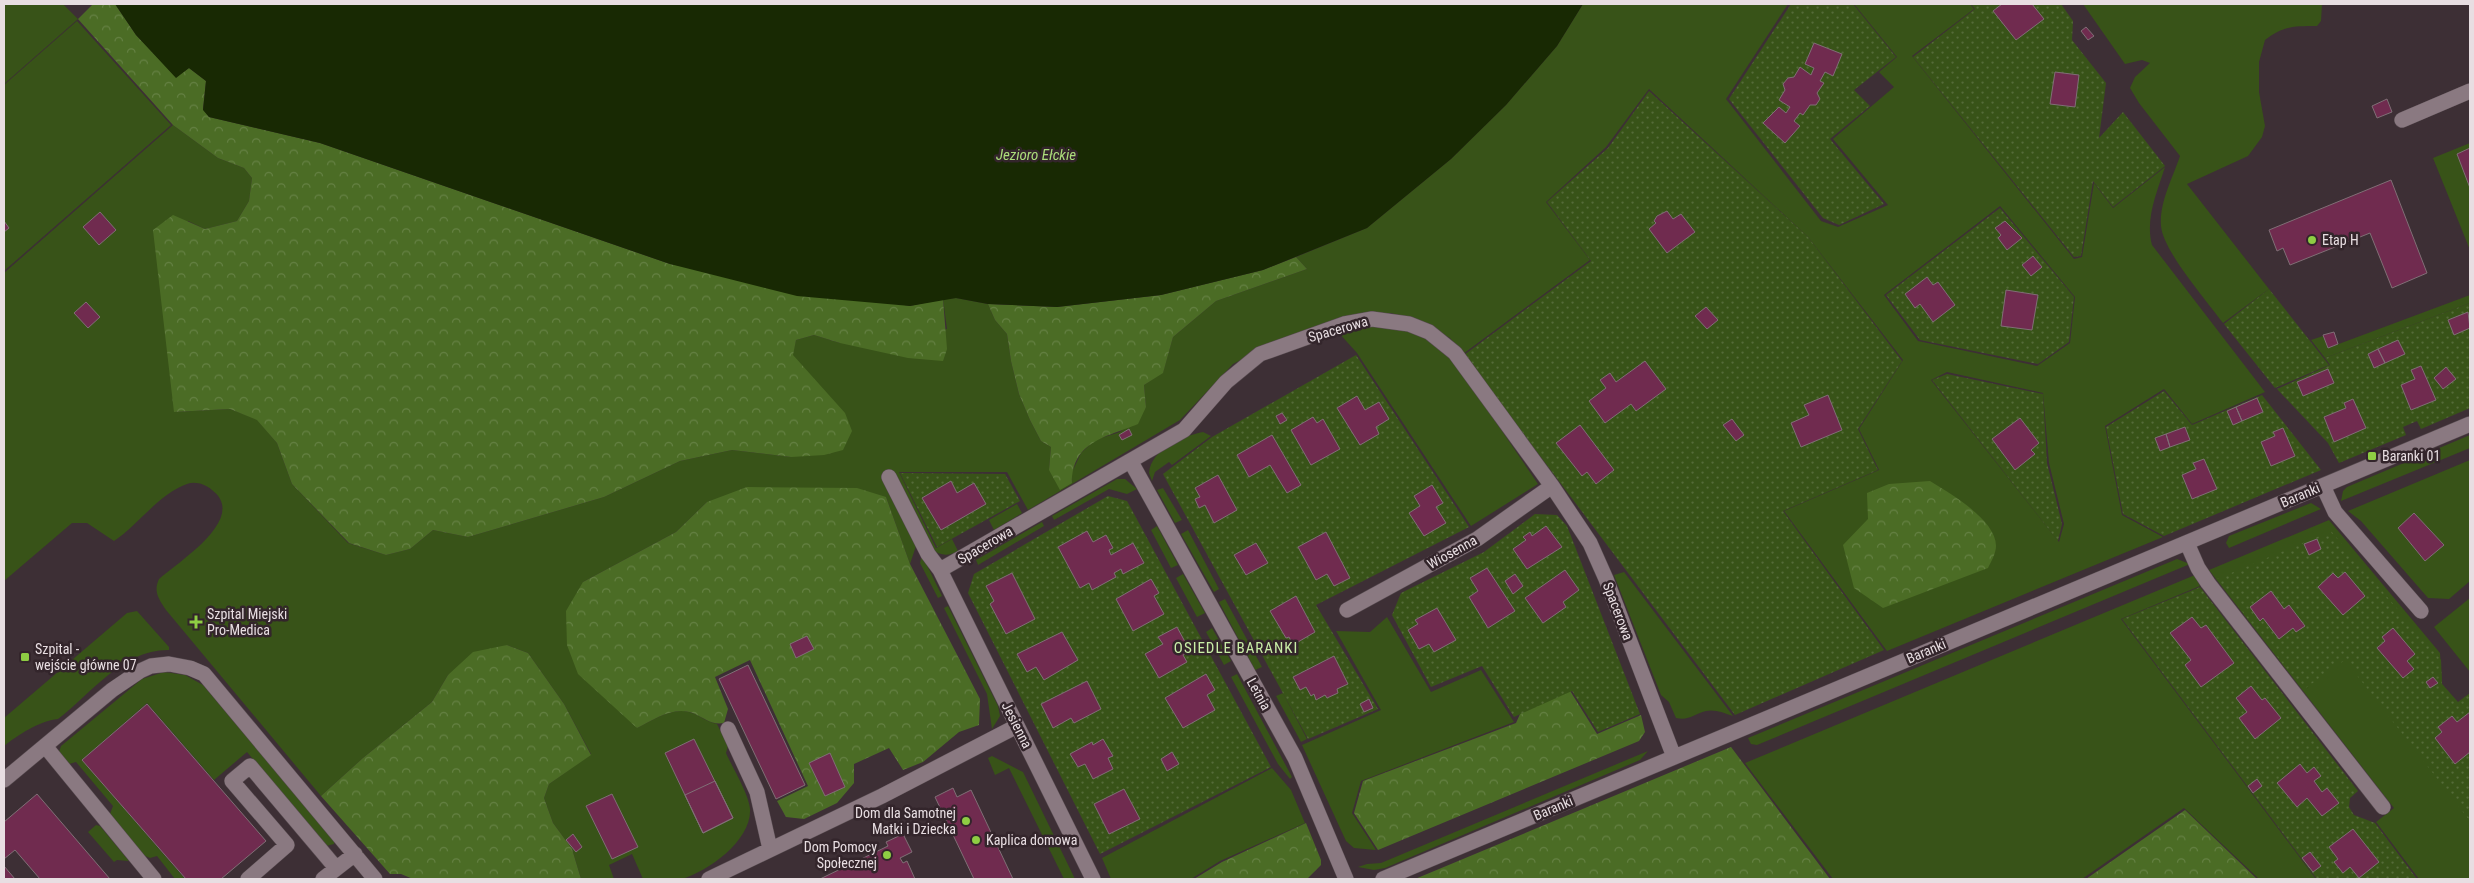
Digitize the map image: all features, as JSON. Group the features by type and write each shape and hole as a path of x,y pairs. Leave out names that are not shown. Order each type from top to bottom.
{"street":[{"path":"2402,120 2470,91"},
{"name":"Spacerowa","path":"940,570 1184,430 1226,382 1260,354 1344,324 1372,318 1410,324 1429,332 1455,353 1552,486 1590,544 1606,579 1674,757"},
{"name":"Baranki","path":"1383,879 2470,424"},
{"name":"Letnia","path":"1130,462 1295,758 1346,879"},
{"name":"Jesienna","path":"889,477 928,554 940,570 1093,879"},
{"name":"Wiosenna","path":"1347,610 1477,539 1552,486"},
{"path":"2323,486 2334,512 2421,611"},
{"path":"2187,543 2198,568 2208,583 2383,807"},
{"path":"4,780 140,670 151,666 169,664 190,668 204,674 226,698 374,879"},
{"path":"709,879 770,848 882,796 1017,726"},
{"path":"728,728 757,792 770,848"},
{"path":"44,746 154,879"},
{"path":"248,879 288,845 232,781 250,766 336,868"},
{"path":"323,879 354,854"}],"shaded area":[{"path":"4,4 63,4 78,19 4,84"},
{"path":"1583,4 1788,4 1726,99 1821,221 1838,227 1888,205 1833,139 1894,87 1879,72 1897,57 1854,4 1970,4 1974,9 1912,56 2074,259 2082,257 2094,183 2113,208 2165,167 2151,215 2150,235 2152,245 2265,392 2192,424 2164,389 2105,426 2122,515 2163,537 1887,651 1784,511 1879,470 1859,429 1903,360 1808,237 1649,89 1606,147 1546,202 1590,260 1463,354 1450,338 1413,319 1391,313 1370,313 1254,353 1233,364 1180,420 1028,510 1007,472 899,472 936,548 952,539 958,551 951,554 945,555 933,550 895,474 897,473 885,478 917,543 910,564 886,497 707,502 676,532 583,582 637,728 663,715 677,711 692,713 717,724 728,746 726,753 744,788 749,803 749,821 744,832 727,853 716,862 693,875 673,880 643,879 632,854 609,865 614,879 581,879 572,849 553,823 544,798 549,784 591,754 564,704 528,653 507,645 448,675 432,702 363,758 321,796 166,610 158,595 157,584 159,579 206,539 216,526 222,513 221,501 212,490 203,485 190,483 177,488 158,502 114,541 87,523 72,523 4,581 4,273 173,125 218,158 244,168 252,178 249,201 237,221 205,229 188,221 174,412 230,409 257,419 277,443 292,484 348,543 386,555 410,549 433,530 468,537 604,497 680,461 732,450 791,457 805,371 792,355 796,340 814,335 840,343 947,329 943,299 956,298 988,304 995,320 1007,334 1019,394 1030,420 1041,441 1051,447 1049,470 1072,483 1072,472 1081,453 1095,440 1120,432 1146,407 1144,385 1163,372 1173,337 1216,301 1307,269 1296,257 1367,228 1451,159 1506,105 1557,46","holes":["2000,206 2075,297 2070,343 2037,366 1918,341 1884,295","1947,372 2043,393 2049,463 2064,524 2059,542 1931,380"]},
{"path":"1791,4 1853,4 1896,57 1854,90 1870,106 1830,139 1884,204 1839,225 1823,218 1729,99"},
{"path":"1971,4 2061,4 2073,21 2072,40 2106,83 2099,138 2123,112 2165,166 2113,207 2093,181 2081,256 2074,257 1913,57 1975,9"},
{"path":"2083,4 2322,4 2321,21 2317,26 2283,29 2265,40 2259,62 2259,92 2265,126 2262,137 2248,156 2187,184 2269,289 2223,323 2177,262 2169,249 2161,226 2162,208 2180,156 2139,103 2130,88 2135,77 2150,63 2142,60 2125,64"},
{"path":"77,21 171,125 4,271 4,85"},
{"path":"1649,91 1808,237 1902,361 1858,429 1878,470 1783,511 1884,650 1735,715 1464,355 1591,261 1547,202 1608,148"},
{"path":"2470,143 2470,250 2433,158"},
{"path":"2000,208 2074,297 2069,342 2038,364 1920,340 1886,295"},
{"path":"2269,289 2329,365 2275,388 2224,324"},
{"path":"2470,295 2470,303 2325,358 2311,340 2323,336 2328,348"},
{"path":"2470,303 2470,408 2421,429 2417,421 2403,427 2406,435 2339,463 2328,443 2277,389 2330,365 2325,358"},
{"path":"1384,325 1408,330 1431,342 1455,362 1538,484 1471,526 1357,353 1338,332 1360,326"},
{"path":"1356,355 1469,527 1316,605 1378,709 1308,739 1163,474 1212,437"},
{"path":"1947,374 2043,394 2047,463 2062,524 2058,541 1932,380"},
{"path":"2164,391 2192,425 2262,395 2321,470 2164,536 2123,514 2106,427"},
{"path":"1203,432 1211,436 1172,465 1169,462 1155,472 1152,481 1149,473 1155,457 1178,440"},
{"path":"2470,435 2470,448 2341,501 2343,491 2347,487"},
{"path":"2470,460 2470,581 2449,599 2428,598 2361,521 2348,511"},
{"path":"900,473 1005,474 1020,501 937,547"},
{"path":"1117,479 1125,479 1137,489 1127,494 1109,489 1054,520 1052,516"},
{"path":"1163,488 1182,520 1175,523 1157,490"},
{"path":"1108,496 1127,501 1271,767 1100,854 968,593 974,574"},
{"path":"2311,503 2321,509 2229,548 2226,543 2229,536"},
{"path":"1017,504 1022,513 994,530 989,520"},
{"path":"1535,514 1557,515 1567,526 1640,714 1598,732 1572,691 1514,717 1482,666 1431,687 1392,615 1401,593 1484,552"},
{"path":"2329,520 2440,653 2442,684 2458,703 2470,693 2470,879 2419,879 2376,822 2394,808 2209,570"},
{"path":"1042,522 1044,526 978,565 976,560"},
{"path":"1157,526 1178,565 1171,568 1151,530"},
{"path":"1188,530 1219,589 1214,592 1181,534"},
{"path":"2331,531 2441,660 2442,684 2458,702 2470,693 2470,821 2345,660 2303,690 2217,579"},
{"path":"922,555 942,596 938,598 920,563"},
{"path":"2177,559 2190,564 1757,745 1751,744 1748,738"},
{"path":"1624,572 1733,716 1709,711 1688,718 1676,718 1669,702 1661,695 1614,575"},
{"path":"1183,574 1205,613 1197,617 1176,578"},
{"path":"2195,575 2200,586 2121,619 2316,879 2259,879 2184,808 2082,879 1833,879 1745,763"},
{"path":"2200,587 2358,791 2350,798 2349,807 2354,815 2375,823 2417,879 2317,879 2122,619"},
{"path":"2470,598 2470,672 2434,627"},
{"path":"1225,599 1262,667 1255,670 1219,602"},
{"path":"948,606 998,706 1000,716 992,729 987,694 944,608"},
{"path":"137,611 169,647 169,650 152,652 122,665 58,719 51,720 22,733 4,746 4,718 127,613"},
{"path":"1387,617 1431,692 1481,670 1514,722 1361,781 1352,813 1376,850 1354,848 1346,841 1302,745 1381,710 1336,631 1370,632"},
{"path":"1212,628 1231,661 1224,665 1206,632"},
{"path":"164,672 185,675 203,685 334,840 334,844 326,846 247,752 214,780 147,703 82,760 185,879 175,879 157,856 150,858 143,855 110,814 113,806 76,762 69,764 59,752 61,746 142,679"},
{"path":"1237,674 1292,777 1290,779 1278,764 1231,677"},
{"path":"1283,693 1307,739 1301,742 1276,696"},
{"path":"1648,751 1640,760 1385,868 1374,870 1358,867 1381,863"},
{"path":"992,756 1023,772 1075,879 1064,879 1009,768 995,775 988,758"},
{"path":"1272,768 1291,790 1305,823 1220,861 1191,879 1111,879 1102,858"},
{"path":"96,825 100,826 129,861 117,860 114,862 88,832"}],"green space":[{"path":"93,4 115,4 136,35 176,77 189,68 206,81 203,109 209,117 320,143 670,264 910,306 943,299 947,349 943,361 908,358 840,343 814,335 796,340 793,355 845,413 852,431 843,450 824,455 791,457 732,450 680,461 604,497 468,537 433,530 410,549 386,555 349,543 292,484 277,443 257,420 230,409 174,412 153,230 173,215 205,229 237,221 249,201 252,178 244,168 218,158 173,125 78,19"},
{"path":"1296,257 1307,269 1216,301 1173,337 1163,373 1144,385 1146,407 1138,424 1103,437 1085,449 1078,458 1072,483 1060,490 1049,470 1051,447 1041,441 1030,420 1019,394 1007,334 995,320 988,304 1057,307 1161,295 1263,270"},
{"path":"1930,481 1960,500 1981,517 1994,536 1996,546 1994,554 1988,568 1883,608 1854,588 1843,545 1868,519 1867,493 1889,484"},
{"path":"747,487 857,488 886,497 910,564 980,699 979,725 959,732 923,762 903,770 889,748 854,764 854,783 837,803 804,819 786,817 777,801 808,786 750,660 715,677 728,709 724,723 712,722 695,714 680,711 665,714 637,728 578,674 567,645 566,611 583,582 676,532 707,502"},
{"path":"507,645 528,653 564,704 591,755 549,784 544,798 553,823 572,849 581,879 413,879 401,874 390,874 321,796 363,758 432,702 448,675 473,652"},
{"path":"1547,654 1597,734 1641,715 1645,732 1639,741 1378,850 1354,813 1363,781 1516,723"},
{"path":"1731,747 1830,879 1415,879"},
{"path":"2185,810 2257,879 2086,879"},
{"path":"1306,823 1321,860 1321,865 1307,879 1194,879 1222,862"}],"water":[{"name":"Jezioro Ełckie","path":"115,4 1583,4 1557,46 1506,105 1451,159 1367,228 1263,270 1161,295 1057,307 988,304 956,298 910,306 797,296 670,264 320,143 209,117 203,110 206,81 189,68 176,78 136,35"}],"building":[{"path":"2002,4 2032,4 2044,19 2016,40 1993,11"},
{"path":"2086,27 2094,36 2088,40 2081,31"},
{"path":"1814,43 1842,54 1833,76 1825,72 1820,81 1824,83 1817,93 1820,99 1816,105 1810,105 1803,115 1800,113 1794,121 1800,126 1785,143 1763,123 1779,107 1786,113 1790,107 1779,100 1785,90 1783,84 1788,78 1794,77 1800,67 1811,75 1814,68 1805,64"},
{"path":"2055,72 2079,75 2075,107 2050,104"},
{"path":"2387,99 2392,112 2377,118 2372,106"},
{"path":"2470,148 2470,188 2457,154"},
{"name":"Etap H","path":"2391,180 2427,273 2392,288 2370,233 2290,265 2283,248 2277,251 2269,230"},
{"path":"1667,211 1673,219 1681,214 1695,232 1667,253 1649,229 1656,223 1654,221 1657,216"},
{"path":"100,212 116,230 99,245 83,227"},
{"path":"4,221 9,228 4,232"},
{"path":"2005,221 2022,238 2007,250 1998,238 2001,235 1995,228"},
{"path":"2033,256 2042,267 2031,276 2022,265"},
{"path":"1927,277 1933,285 1938,282 1955,305 1933,322 1920,304 1915,308 1905,294"},
{"path":"2006,290 2038,295 2032,330 2001,326"},
{"path":"86,302 100,317 88,328 74,313"},
{"path":"1706,307 1718,320 1707,329 1695,316"},
{"path":"2468,312 2470,328 2454,335 2448,320"},
{"path":"2334,332 2338,344 2328,348 2323,335"},
{"path":"2398,340 2405,354 2385,363 2378,349"},
{"path":"2378,349 2385,363 2374,368 2368,354"},
{"path":"1645,361 1666,389 1636,411 1631,404 1605,423 1589,401 1606,388 1600,380 1610,373 1616,382"},
{"path":"2421,366 2436,400 2411,410 2401,385 2415,379 2411,370"},
{"path":"2446,367 2456,379 2443,389 2434,378"},
{"path":"2328,369 2334,383 2303,396 2297,382"},
{"path":"1828,395 1842,430 1801,447 1791,423 1809,415 1804,405"},
{"path":"1357,396 1365,410 1379,402 1389,419 1376,427 1379,434 1360,445 1337,408"},
{"path":"2257,398 2263,412 2242,421 2236,407"},
{"path":"2353,399 2366,428 2334,442 2324,417 2346,408 2344,403"},
{"path":"2236,407 2242,421 2233,425 2227,411"},
{"path":"1282,413 1287,420 1280,424 1276,416"},
{"path":"1313,417 1317,423 1323,419 1340,449 1311,465 1291,430"},
{"path":"2020,418 2039,443 2031,450 2035,454 2015,470 1992,439"},
{"path":"1732,419 1744,435 1736,441 1723,425"},
{"path":"1580,425 1614,470 1596,484 1587,472 1582,476 1556,443"},
{"path":"2185,427 2190,440 2170,447 2166,434"},
{"path":"2283,428 2295,456 2271,466 2261,442 2275,436 2273,432"},
{"path":"1129,429 1132,435 1122,440 1119,435"},
{"path":"2166,434 2170,447 2160,451 2155,438"},
{"path":"1272,435 1301,485 1287,493 1270,465 1249,477 1237,455"},
{"path":"2204,459 2217,489 2192,499 2182,475 2196,469 2193,463"},
{"path":"1218,475 1237,510 1214,523 1205,505 1199,508 1195,499 1200,497 1195,488"},
{"path":"951,481 957,493 974,483 986,504 941,530 922,498"},
{"path":"1432,485 1443,503 1436,507 1446,523 1424,536 1409,513 1420,506 1414,496"},
{"path":"2414,513 2444,545 2425,561 2398,528"},
{"path":"1546,526 1562,547 1527,569 1513,549 1526,540 1523,537 1530,532 1532,536"},
{"path":"1087,531 1093,542 1106,535 1113,548 1109,550 1111,555 1133,543 1144,563 1123,574 1121,569 1114,573 1116,577 1092,590 1089,583 1080,588 1058,547"},
{"path":"1326,532 1350,578 1334,586 1327,574 1316,580 1298,547"},
{"path":"2317,539 2321,549 2309,555 2304,544"},
{"path":"1256,543 1268,563 1246,575 1234,555"},
{"path":"1487,568 1515,611 1488,628 1469,597 1478,591 1470,578"},
{"path":"1565,570 1579,590 1563,602 1566,607 1543,623 1525,598"},
{"path":"2345,572 2365,596 2343,615 2318,587 2333,573 2338,578"},
{"path":"1012,573 1035,619 1006,634 990,604 994,601 986,586"},
{"path":"1515,574 1523,586 1513,594 1505,581"},
{"path":"1151,579 1159,593 1154,596 1164,614 1133,631 1116,599"},
{"path":"2271,591 2284,609 2289,605 2305,626 2296,632 2293,628 2279,639 2263,618 2260,621 2250,607"},
{"path":"1296,596 1315,632 1293,645 1289,637 1286,638 1270,611"},
{"path":"1437,608 1456,640 1434,652 1429,644 1419,649 1408,630 1418,624 1415,620"},
{"path":"2192,617 2201,628 2206,625 2234,663 2201,687 2185,665 2191,660 2170,633"},
{"path":"1177,627 1190,651 1183,655 1187,662 1159,678 1145,654 1163,644 1158,637"},
{"path":"2393,628 2415,654 2407,661 2414,669 2403,678 2377,648 2385,641 2382,637"},
{"path":"1062,632 1078,660 1044,680 1036,667 1027,672 1017,654"},
{"path":"807,636 814,649 796,658 790,644"},
{"path":"1334,656 1348,684 1337,689 1338,693 1327,698 1325,695 1316,700 1314,694 1311,696 1306,687 1300,690 1293,677"},
{"path":"748,665 805,785 776,799 719,679"},
{"path":"1206,674 1215,690 1207,695 1215,710 1183,728 1165,698"},
{"path":"2433,677 2438,683 2430,688 2426,682"},
{"path":"1087,681 1101,709 1074,723 1071,718 1053,728 1041,704"},
{"path":"2251,686 2262,700 2265,698 2281,718 2255,739 2239,718 2247,712 2236,698"},
{"path":"1369,699 1373,708 1364,712 1360,704"},
{"path":"147,704 266,841 221,879 186,879 82,760"},
{"path":"2470,712 2470,752 2455,764 2435,738 2442,732 2438,727 2452,716 2457,722"},
{"path":"694,739 733,818 703,833 665,753"},
{"path":"1103,739 1113,756 1108,758 1113,769 1093,779 1085,764 1078,767 1070,754 1092,742 1093,745"},
{"path":"1172,752 1179,764 1167,771 1161,759"},
{"path":"830,753 845,787 825,796 809,763"},
{"path":"2300,764 2307,773 2314,767 2321,776 2314,781 2322,792 2327,788 2339,803 2322,816 2307,798 2297,807 2277,783"},
{"path":"2257,779 2262,786 2253,793 2248,786"},
{"path":"715,781 733,818 703,833 685,795"},
{"name":"Dom dla Samotnej Matki i Dziecka","path":"953,788 957,797 971,790 1013,879 974,879 935,797"},
{"path":"1124,789 1140,819 1109,834 1094,804"},
{"path":"37,794 110,879 40,879 15,850 4,859 4,822"},
{"path":"612,794 638,847 612,859 586,806"},
{"path":"2353,829 2379,862 2359,878 2350,867 2343,873 2334,862 2338,859 2329,847"},
{"path":"573,834 582,847 576,852 566,840"},
{"name":"Dom Pomocy Społecznej","path":"903,834 912,852 900,858 903,863 907,861 915,879 820,879 888,846 886,842"},
{"path":"2310,852 2321,866 2313,872 2302,858"},
{"path":"4,866 15,879 4,879"}],"place":[{"name":"Etap H","path":"2312,240"},
{"name":"Baranki 01","path":"2372,456"},
{"name":"Szpital Miejski Pro-Medica","path":"196,622"},
{"name":"Szpital - wejście główne 07","path":"25,657"},
{"name":"Dom dla Samotnej Matki i Dziecka","path":"966,821"},
{"name":"Kaplica domowa","path":"976,840"},
{"name":"Dom Pomocy Społecznej","path":"887,855"}],"district":[{"name":"OSIEDLE BARANKI","path":"1236,648"}]}
